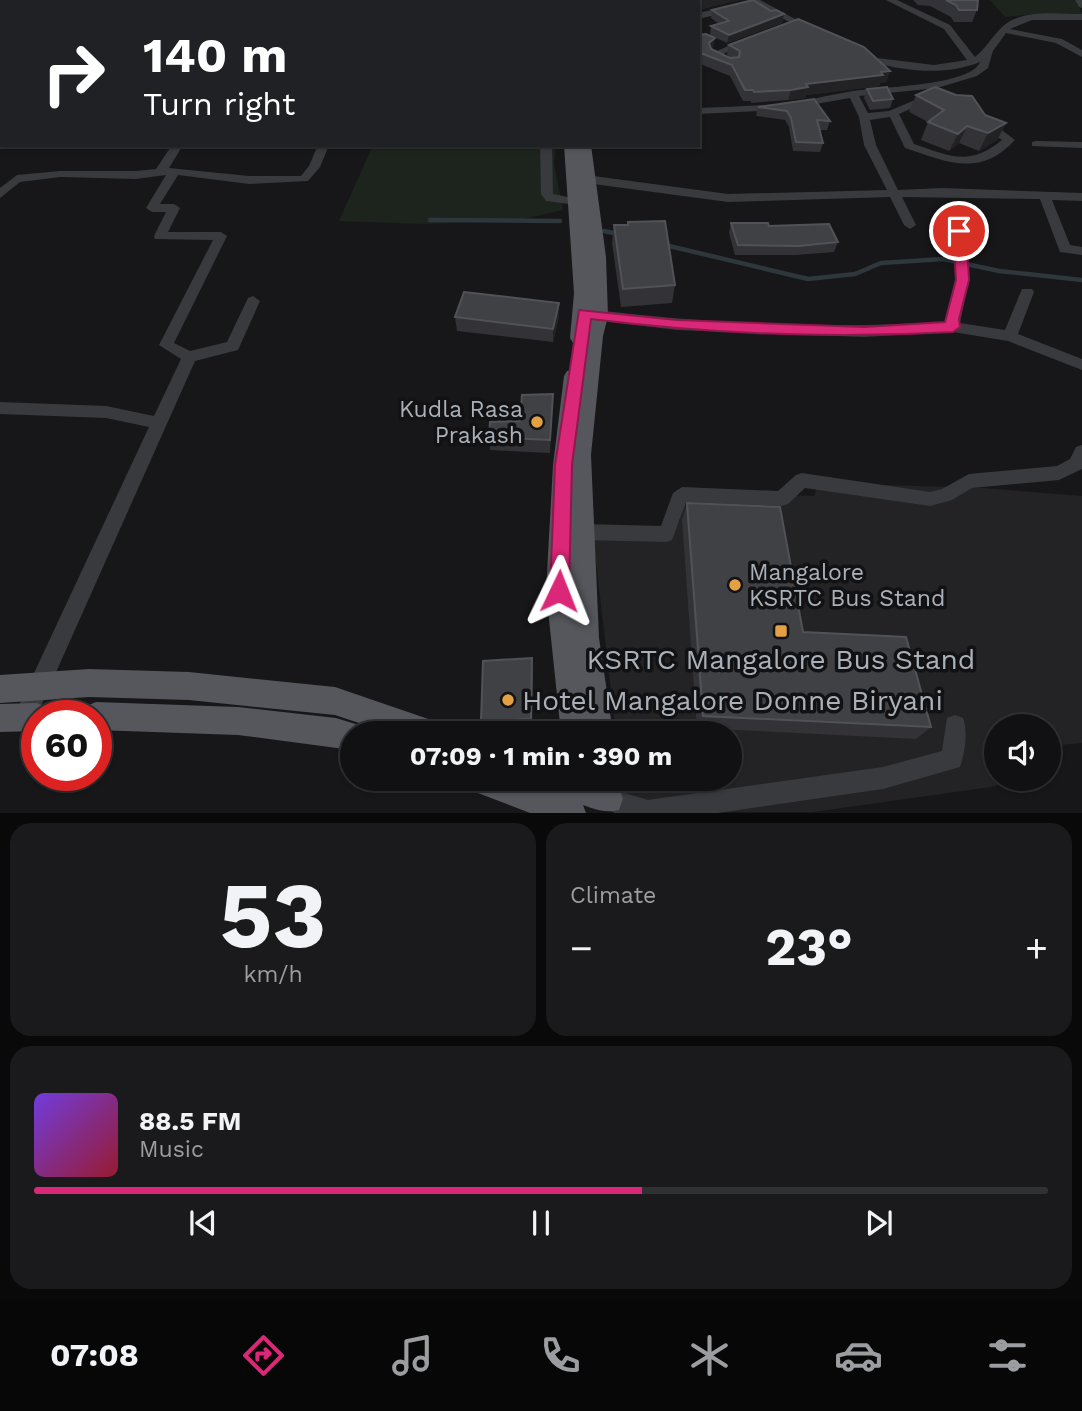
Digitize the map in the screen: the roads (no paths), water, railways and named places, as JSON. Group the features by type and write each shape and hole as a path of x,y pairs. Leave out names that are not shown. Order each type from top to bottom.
{"main road":[{"path":"570,147 573,202 592,315 593,336 580,455 586,638 597,721"},
{"path":"574,721 559,591 564,465 592,315 597,257 584,147"},
{"path":"0,689 89,683 189,686 335,701 394,721"},
{"path":"112,717 237,721 340,733"},
{"path":"560,791 587,795"}],"street":[{"path":"890,0 947,27 973,61"},
{"path":"1079,0 1082,5"},
{"path":"700,15 755,1 791,24 818,34"},
{"path":"700,111 781,107 853,94 937,85 974,74 983,68 988,51 1003,30 1017,21 1082,17"},
{"path":"1003,30 1059,41 1082,54"},
{"path":"732,64 713,55 721,47 757,37"},
{"path":"877,61 934,68 965,65 988,51"},
{"path":"865,55 937,85"},
{"path":"853,94 864,117 870,145 910,225"},
{"path":"864,117 893,113 927,97 939,102"},
{"path":"893,113 909,146 953,161 979,161 993,155 1009,140 988,127 972,107"},
{"path":"1036,144 1082,145"},
{"path":"160,172 177,147"},
{"path":"0,194 17,179 60,174 136,175 174,171 249,180 304,179 314,167 323,147"},
{"path":"547,147 547,194 558,201 573,202"},
{"path":"174,171 152,208 174,208 160,236 221,236 166,345 189,357 233,346 253,301"},
{"path":"586,179 728,198 942,192 1082,197"},
{"path":"1044,195 1065,249 1082,251"},
{"path":"953,327 962,272 959,231"},
{"path":"1010,336 1027,292"},
{"path":"592,315 677,325 864,332 953,327 1010,336 1082,365"},
{"path":"20,718 37,687 189,357"},
{"path":"0,408 106,412 160,423"},
{"path":"583,532 666,534 673,521 674,504 682,494 782,499 802,480 930,499 946,495 969,481 1059,473 1076,464 1082,452"},
{"path":"587,795 646,812 883,778 952,759 955,726"}],"waterway":[{"path":"430,220 560,221"},
{"path":"604,231 618,234"},
{"path":"665,245 808,279 855,274 881,263 943,259 999,271 1082,280"}],"place":[{"name":"Kudla Rasa Prakash","path":"537,422"},
{"name":"Mangalore KSRTC Bus Stand","path":"735,585"},
{"name":"KSRTC Mangalore Bus Stand","path":"781,631"},
{"name":"Hotel Mangalore Donne Biryani","path":"508,700"}]}
